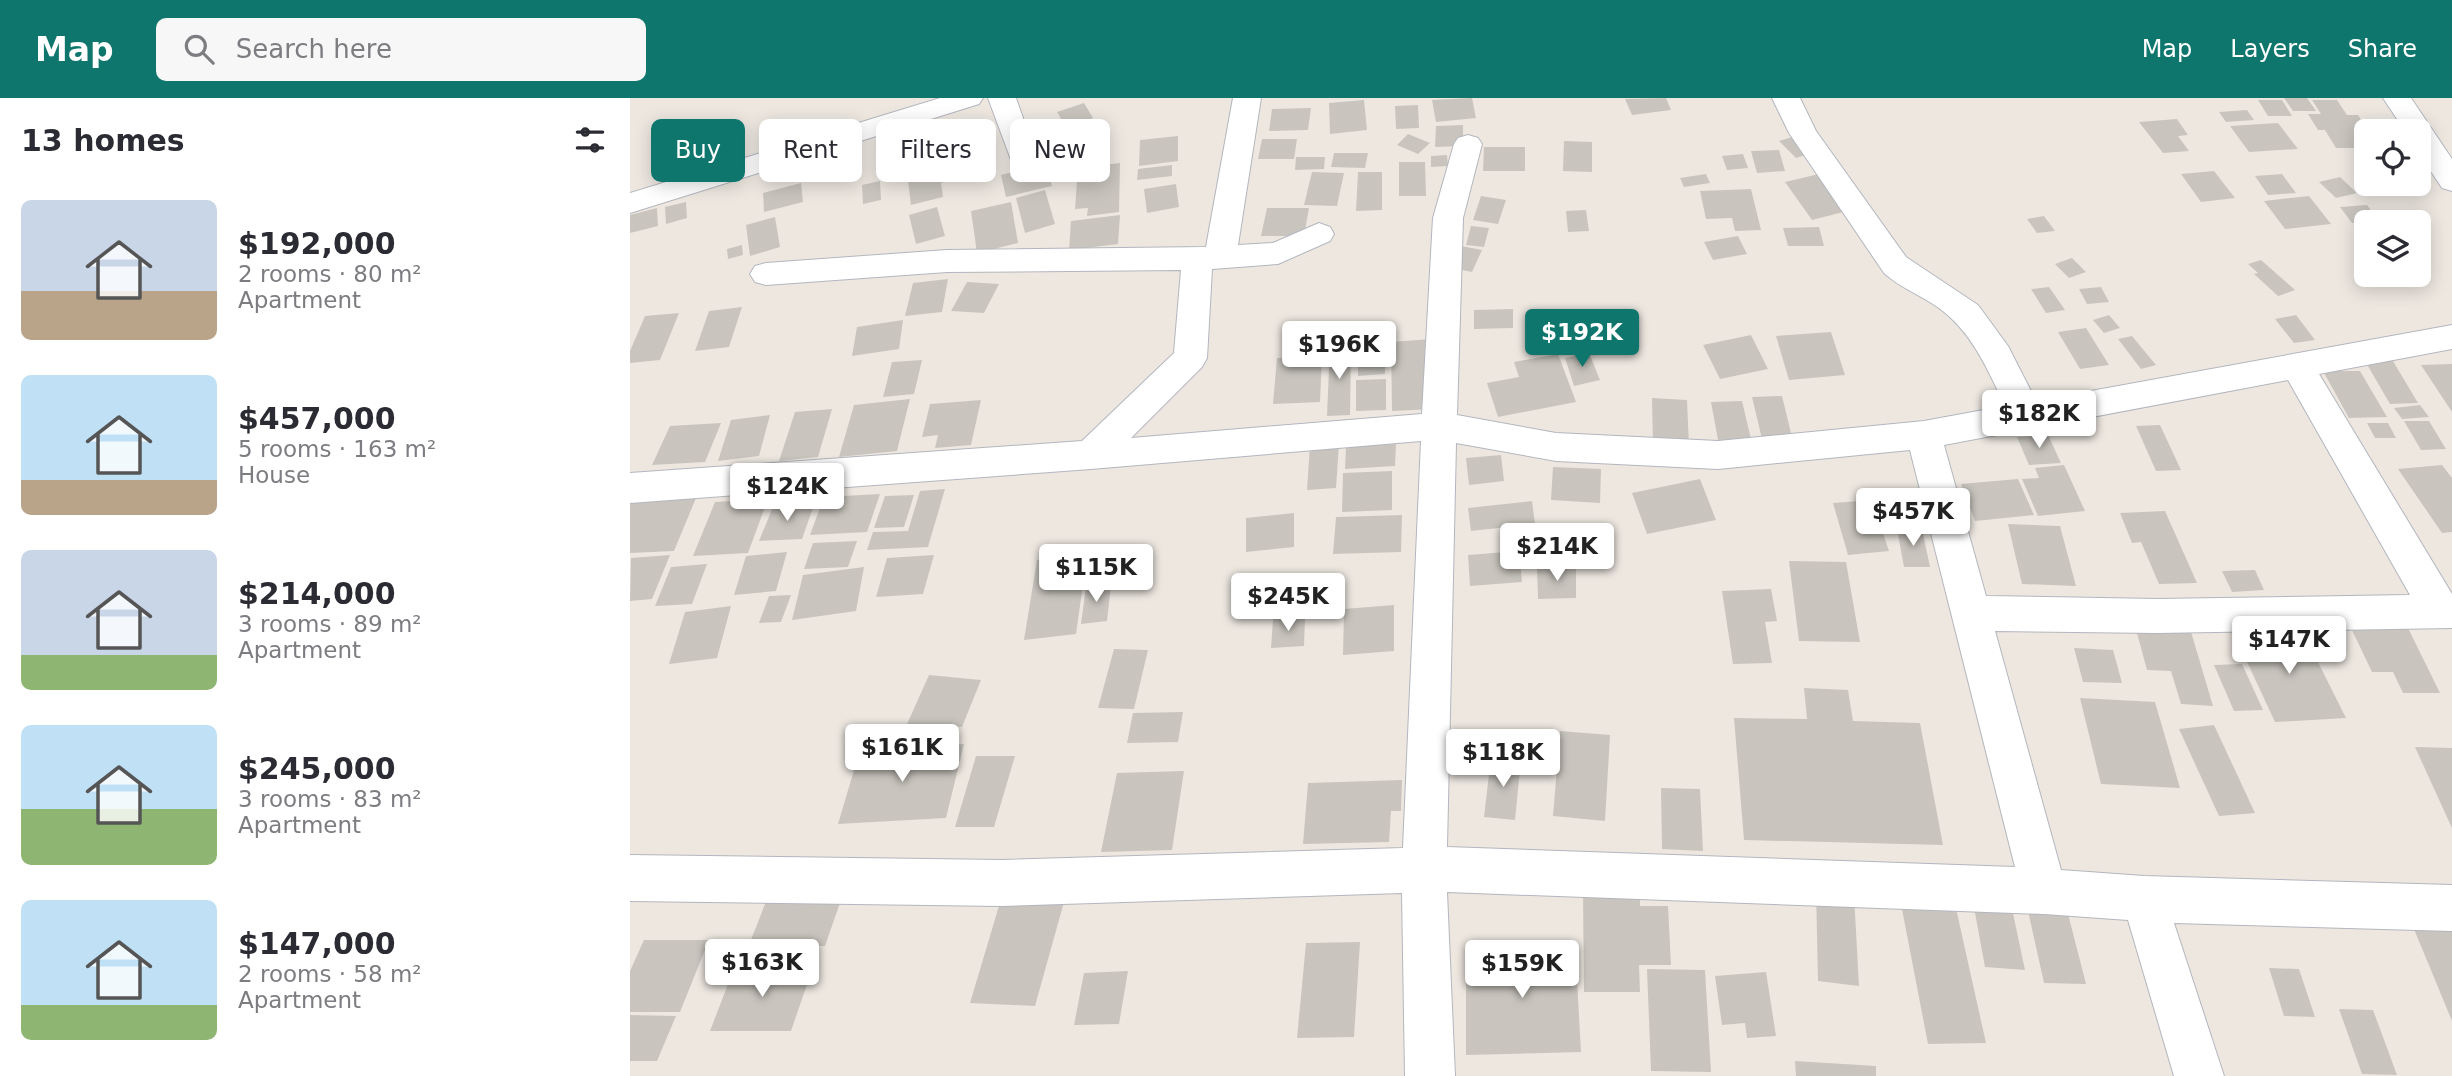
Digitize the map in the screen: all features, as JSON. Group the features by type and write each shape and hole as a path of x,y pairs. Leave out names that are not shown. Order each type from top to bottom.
{"street":[{"path":"630,203 970,98"},
{"path":"1002,98 1010,121"},
{"path":"1091,455 1190,358 1208,259 1247,98"},
{"path":"1786,98 1803,133 1895,265 1956,305 1997,356 2026,415"},
{"path":"2397,98 2452,181"},
{"path":"1430,1076 1424,869 1439,426 1448,218 1468,144"},
{"path":"766,274 947,261 1208,259 1278,253 1319,234"},
{"path":"630,488 1091,455 1439,426 1556,447 1718,455 1924,435 2452,337"},
{"path":"2297,366 2446,611"},
{"path":"1924,435 2045,891"},
{"path":"1971,613 2157,616 2446,611"},
{"path":"630,877 1002,883 1424,869 2045,891 2144,900 2452,908"},
{"path":"2144,900 2199,1076"}],"building":[{"path":"1472,98 1476,118 1436,122 1432,100"},
{"path":"1666,98 1671,110 1632,115 1625,99"},
{"path":"2284,98 2307,98 2316,111 2293,111"},
{"path":"1364,100 1367,130 1330,134 1329,103"},
{"path":"2258,100 2282,100 2292,116 2268,116"},
{"path":"2312,100 2337,100 2347,115 2358,115 2360,119 2354,119 2354,148 2336,148 2325,130 2318,130 2308,114 2321,114"},
{"path":"1084,103 1093,118 1061,119 1057,112"},
{"path":"1418,105 1419,128 1396,129 1395,106"},
{"path":"1311,108 1308,130 1269,131 1272,109"},
{"path":"2247,110 2254,120 2226,122 2219,112"},
{"path":"2177,119 2188,135 2178,136 2189,151 2163,153 2139,122"},
{"path":"2278,123 2298,149 2249,152 2230,126"},
{"path":"1463,125 1463,146 1435,147 1436,126"},
{"path":"1408,134 1430,143 1418,154 1397,145"},
{"path":"1799,135 1815,152 1796,158 1779,141"},
{"path":"1178,136 1178,161 1139,166 1140,140"},
{"path":"1262,139 1297,139 1294,159 1258,159"},
{"path":"1564,141 1592,142 1592,172 1563,171"},
{"path":"1484,147 1525,147 1525,171 1483,171"},
{"path":"1779,150 1785,171 1757,173 1751,151"},
{"path":"1334,153 1368,153 1365,168 1331,167"},
{"path":"1743,154 1748,168 1727,170 1722,156"},
{"path":"1447,155 1448,166 1431,167 1431,156"},
{"path":"1296,157 1325,157 1324,169 1295,170"},
{"path":"1399,162 1425,162 1426,196 1399,196"},
{"path":"1120,163 1119,212 1087,216 1088,208 1075,209 1077,182 1110,182 1110,164"},
{"path":"1172,165 1172,176 1137,180 1138,169"},
{"path":"2214,171 2235,198 2201,202 2181,174"},
{"path":"1312,172 1344,173 1337,206 1304,205"},
{"path":"1358,172 1382,172 1382,210 1356,211"},
{"path":"1010,173 1010,182 1051,182 1052,186 1006,197 1001,175"},
{"path":"1823,173 1851,210 1812,220 1785,182"},
{"path":"1706,174 1710,183 1684,187 1680,178"},
{"path":"2282,174 2296,193 2268,195 2255,176"},
{"path":"2340,177 2354,190 2354,194 2336,198 2319,182"},
{"path":"880,182 881,200 863,204 862,185"},
{"path":"908,182 945,182 941,183 943,197 911,205"},
{"path":"801,183 803,202 764,212 763,193"},
{"path":"1176,184 1179,207 1147,213 1144,189"},
{"path":"1751,189 1761,230 1735,231 1732,218 1706,219 1700,191"},
{"path":"1045,190 1055,224 1025,233 1016,198"},
{"path":"1481,196 1506,200 1498,224 1473,220"},
{"path":"2309,196 2331,224 2285,229 2264,201"},
{"path":"686,202 687,218 666,224 665,207"},
{"path":"1011,202 1018,243 977,253 971,211"},
{"path":"2367,205 2371,210 2354,210 2352,223 2340,207"},
{"path":"937,207 945,236 916,244 909,215"},
{"path":"657,208 658,226 630,233 630,215"},
{"path":"1267,208 1309,208 1304,236 1261,236"},
{"path":"1586,210 1589,231 1568,232 1566,211"},
{"path":"1120,215 1118,244 1069,250 1071,221"},
{"path":"2044,216 2055,231 2037,233 2027,219"},
{"path":"775,217 780,247 750,256 746,225"},
{"path":"1471,226 1489,228 1484,247 1466,245"},
{"path":"1819,227 1824,246 1788,246 1783,228"},
{"path":"1738,236 1747,254 1713,260 1704,242"},
{"path":"742,245 743,255 728,259 727,249"},
{"path":"1461,246 1482,250 1472,272 1452,268"},
{"path":"2072,258 2086,272 2069,278 2055,264"},
{"path":"2261,260 2295,290 2278,296 2254,274 2258,273 2248,264"},
{"path":"948,279 942,312 905,316 913,283"},
{"path":"967,282 999,284 984,313 951,311"},
{"path":"2049,287 2065,310 2046,313 2031,289"},
{"path":"2101,287 2109,302 2087,304 2079,289"},
{"path":"742,307 729,347 695,351 709,311"},
{"path":"1513,309 1513,328 1474,329 1474,310"},
{"path":"679,313 660,360 630,363 630,351 645,316"},
{"path":"2109,315 2120,328 2104,333 2093,320"},
{"path":"2296,315 2315,340 2294,343 2275,319"},
{"path":"903,320 899,349 852,356 857,327"},
{"path":"2086,328 2109,365 2080,369 2058,332"},
{"path":"1831,332 1845,375 1789,380 1776,336"},
{"path":"1751,335 1768,369 1720,379 1703,345"},
{"path":"2132,336 2156,365 2141,369 2118,339"},
{"path":"1431,339 1433,409 1392,411 1391,342"},
{"path":"1351,344 1350,415 1327,416 1330,345"},
{"path":"1385,345 1385,374 1358,376 1358,346"},
{"path":"1589,353 1600,380 1574,386 1565,358"},
{"path":"1558,354 1576,402 1498,417 1487,383 1519,377 1514,362"},
{"path":"1322,356 1320,402 1273,404 1277,358"},
{"path":"922,360 914,394 883,397 892,362"},
{"path":"2365,361 2393,361 2418,403 2390,404"},
{"path":"2452,364 2452,412 2421,365"},
{"path":"2323,371 2360,371 2387,417 2349,418"},
{"path":"1386,379 1386,410 1356,411 1356,380"},
{"path":"1782,396 1792,437 1762,439 1752,397"},
{"path":"1652,398 1687,400 1689,446 1653,445"},
{"path":"910,399 897,451 839,457 854,405"},
{"path":"981,400 971,445 935,448 938,435 922,437 930,404"},
{"path":"1742,401 1751,439 1718,440 1711,402"},
{"path":"2420,405 2429,417 2402,419 2394,408"},
{"path":"832,409 818,457 779,461 795,412"},
{"path":"770,415 759,456 718,461 731,420"},
{"path":"2404,421 2429,421 2446,449 2421,450"},
{"path":"721,423 705,462 652,465 670,426"},
{"path":"2367,423 2388,423 2396,438 2375,438"},
{"path":"2160,425 2181,470 2156,471 2136,426"},
{"path":"2048,435 2061,463 2029,465 2017,437"},
{"path":"1339,444 1336,488 1307,490 1310,445"},
{"path":"1396,444 1395,466 1345,469 1346,447"},
{"path":"1501,455 1504,481 1469,485 1466,458"},
{"path":"2064,465 2085,511 2038,516 2022,479 2039,478 2035,468"},
{"path":"2442,465 2452,478 2452,532 2442,533 2398,469"},
{"path":"1553,467 1601,469 1600,503 1551,500"},
{"path":"1392,471 1392,510 1342,512 1343,473"},
{"path":"1700,479 1716,520 1647,534 1632,493"},
{"path":"2018,479 2034,515 1975,521 1961,484"},
{"path":"945,489 928,547 867,550 873,532 908,531 920,491"},
{"path":"880,494 867,532 810,535 824,497"},
{"path":"914,495 904,527 874,528 885,496"},
{"path":"696,498 674,551 630,553 630,502"},
{"path":"768,499 748,553 693,556 715,502"},
{"path":"1872,500 1889,551 1848,555 1833,503"},
{"path":"1532,501 1535,524 1471,531 1468,508"},
{"path":"814,505 802,539 759,541 773,507"},
{"path":"2165,511 2197,583 2159,584 2141,542 2132,543 2120,513"},
{"path":"1294,513 1294,547 1246,552 1246,518"},
{"path":"1402,515 1401,552 1333,554 1336,517"},
{"path":"2008,524 2060,526 2076,586 2022,584"},
{"path":"1897,529 1922,529 1930,567 1904,567"},
{"path":"857,541 848,567 804,569 813,543"},
{"path":"1519,551 1522,582 1470,586 1468,555"},
{"path":"787,552 776,591 734,595 746,556"},
{"path":"670,555 652,599 630,601 631,558"},
{"path":"934,555 923,594 876,597 887,558"},
{"path":"1087,556 1076,634 1024,640 1037,560"},
{"path":"1789,561 1846,562 1860,642 1799,641"},
{"path":"707,564 692,604 655,606 671,567"},
{"path":"864,567 856,611 792,620 803,575"},
{"path":"1537,567 1576,567 1576,598 1538,599"},
{"path":"2255,570 2264,590 2232,592 2222,571"},
{"path":"1111,585 1107,621 1081,624 1086,587"},
{"path":"1771,589 1777,621 1765,622 1772,663 1733,664 1722,591"},
{"path":"791,595 781,622 759,623 769,596"},
{"path":"1394,605 1394,651 1343,655 1344,609"},
{"path":"731,606 717,658 669,664 685,612"},
{"path":"1305,618 1304,646 1271,648 1273,619"},
{"path":"2134,622 2189,625 2213,706 2181,704 2171,671 2147,670"},
{"path":"2351,628 2408,628 2440,693 2403,693 2393,672 2372,672"},
{"path":"2302,630 2346,718 2275,722 2234,634"},
{"path":"2074,648 2113,650 2122,683 2083,682"},
{"path":"1114,649 1148,650 1134,709 1098,708"},
{"path":"2242,664 2263,710 2234,711 2214,665"},
{"path":"929,675 981,680 962,727 932,724 927,736 903,733"},
{"path":"1804,688 1848,690 1853,721 1920,723 1943,845 1744,840 1734,718 1807,719"},
{"path":"2080,698 2155,702 2180,788 2101,784"},
{"path":"1183,712 1178,742 1127,743 1133,713"},
{"path":"2214,725 2255,813 2219,816 2179,729"},
{"path":"1560,731 1610,735 1605,821 1553,816"},
{"path":"964,744 946,818 838,824 860,750"},
{"path":"2415,747 2452,748 2452,828"},
{"path":"976,756 1015,756 994,827 955,827"},
{"path":"1491,757 1521,760 1515,820 1484,817"},
{"path":"1184,771 1172,850 1101,852 1117,773"},
{"path":"1402,780 1401,811 1391,811 1389,842 1303,844 1308,783"},
{"path":"1661,788 1700,789 1703,851 1662,849"},
{"path":"1816,890 1854,895 1859,986 1818,981"},
{"path":"1583,893 1640,894 1640,906 1668,906 1671,965 1639,965 1640,992 1584,992"},
{"path":"767,899 841,900 825,946 749,945"},
{"path":"1001,899 1064,902 1035,1006 970,1003"},
{"path":"1973,902 2011,904 2025,970 1985,967"},
{"path":"2026,902 2065,902 2086,984 2044,983"},
{"path":"1901,904 1955,904 1986,1043 1928,1044"},
{"path":"2409,917 2452,918 2452,1021"},
{"path":"644,940 709,940 680,1012 630,1012 630,971"},
{"path":"1360,942 1354,1037 1297,1038 1306,943"},
{"path":"1575,944 1581,1052 1466,1055 1466,947"},
{"path":"735,966 813,967 791,1031 710,1031"},
{"path":"2269,968 2299,969 2315,1017 2284,1016"},
{"path":"1647,969 1705,970 1711,1072 1651,1071"},
{"path":"1128,971 1119,1024 1074,1025 1084,973"},
{"path":"1766,972 1776,1036 1747,1038 1745,1023 1722,1025 1715,976"},
{"path":"2339,1009 2373,1010 2397,1075 2362,1074"},
{"path":"630,1015 676,1016 657,1061 630,1061"},
{"path":"1795,1061 1876,1066 1876,1076 1796,1076"}]}
